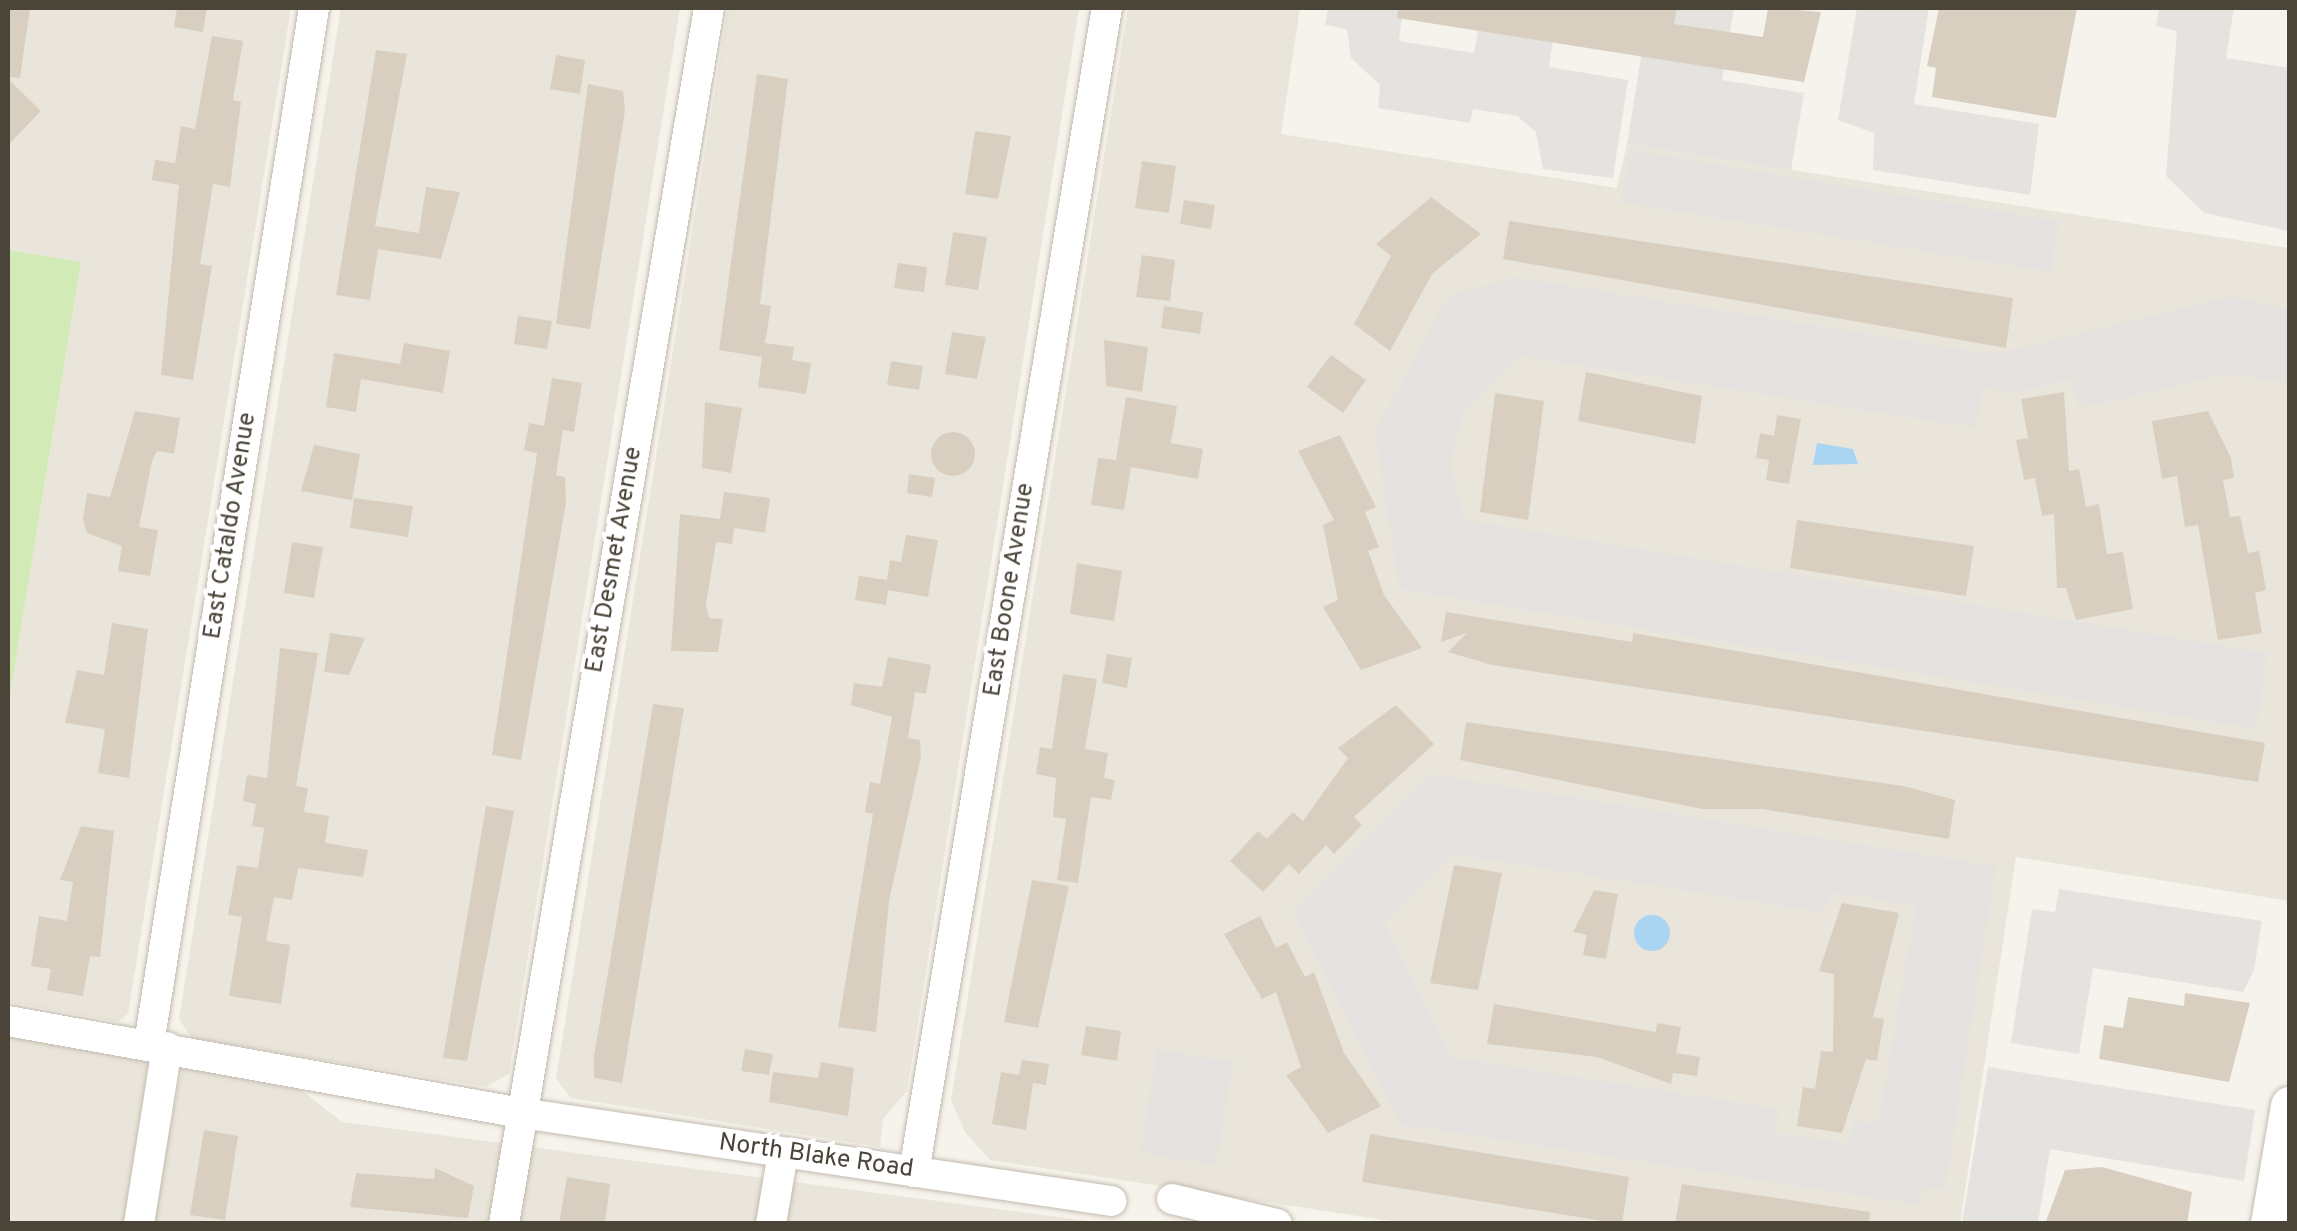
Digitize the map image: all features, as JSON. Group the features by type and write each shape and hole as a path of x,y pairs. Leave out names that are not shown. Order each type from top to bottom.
{"street":[{"name":"East Cataldo Avenue","path":"139,1224 158,1045 314,8"},
{"name":"East Desmet Avenue","path":"522,1113 709,8"},
{"name":"East Boone Avenue","path":"914,1172 1107,8"},
{"name":"North Blake Road","path":"8,1022 158,1045 522,1113 1110,1201"},
{"path":"2270,1224 2290,1106"},
{"path":"504,1224 522,1113"},
{"path":"771,1224 783,1153"},
{"path":"1172,1198 1276,1224"}],"shaded area":[{"path":"8,8 291,8 128,1014 118,1022 8,1002 8,707 81,262 8,250"},
{"path":"341,8 680,8 509,1074 486,1087 192,1038 179,1019"},
{"path":"728,8 1079,8 907,1091 883,1119 880,1147 571,1098 556,1079"},
{"path":"1128,8 1300,8 1281,134 1617,188 1627,144 2289,248 2289,901 2016,857 1960,1223 1404,1223 990,1160 965,1132 951,1100"},
{"path":"1328,8 1403,8 1399,41 1474,53 1482,8 1558,8 1549,67 1628,80 1613,178 1543,169 1536,132 1517,116 1473,109 1470,123 1378,108 1380,85 1351,58 1347,29 1325,25"},
{"path":"1649,8 1734,8 1722,80 1804,93 1791,170 1627,144"},
{"path":"1857,8 1929,8 1914,104 2039,124 2030,195 1873,170 1874,133 1838,120"},
{"path":"2159,8 2234,8 2226,58 2289,68 2289,231 2204,213 2166,176 2177,31 2156,26"},
{"path":"1630,150 2059,221 2051,272 1621,202"},
{"path":"1514,277 1992,354 2229,297 2289,308 2289,384 2230,374 2079,408 2071,379 2015,393 1983,388 1976,428 1520,356 1463,413 1451,464 1465,520 2267,653 2257,729 1399,589 1375,431 1448,296"},
{"path":"1429,774 1996,866 1945,1189 1923,1186 1919,1205 1400,1124 1292,910","holes":["1452,854 1821,912 1833,892 1916,906 1878,1123 1854,1121 1849,1143 1776,1133 1779,1109 1452,1057 1385,923"]},
{"path":"2059,889 2262,921 2254,970 2243,992 2093,968 2079,1054 2011,1043 2032,909 2055,912"},
{"path":"8,1032 149,1061 123,1223 8,1223"},
{"path":"1157,1049 1233,1062 1216,1165 1140,1153"},
{"path":"183,1062 287,1079 342,1122 1103,1223 152,1224"},
{"path":"1988,1067 2255,1110 2244,1181 2050,1149 2038,1223 1962,1223"}],"green space":[{"path":"8,250 81,262 8,707"}],"water":[{"path":"1817,443 1853,449 1858,464 1813,465"},
{"path":"1652,915 1665,920 1670,933 1665,946 1652,951 1639,946 1634,933 1639,920"}],"building":[{"path":"8,8 30,8 20,78 8,77"},
{"path":"177,8 207,8 203,32 174,27"},
{"path":"1398,8 1677,8 1674,24 1763,37 1768,8 1821,12 1804,82 1397,18"},
{"path":"1939,8 2077,8 2056,118 1932,97 1936,68 1927,66"},
{"path":"212,36 243,41 233,100 241,102 230,187 213,184 200,264 212,266 193,380 161,375 179,185 152,180 155,160 175,163 181,126 195,129"},
{"path":"376,50 407,54 375,226 419,233 426,187 460,192 441,259 378,249 370,300 336,295"},
{"path":"556,55 585,60 580,94 550,89"},
{"path":"757,74 788,79 760,304 771,306 765,343 794,347 792,360 811,363 806,394 758,387 762,357 719,350"},
{"path":"8,79 41,111 8,145"},
{"path":"588,84 623,91 625,110 590,329 556,324"},
{"path":"975,131 1011,136 998,199 965,194"},
{"path":"1142,161 1176,166 1169,213 1135,208"},
{"path":"1431,197 1481,234 1432,274 1390,351 1354,324 1391,256 1376,244"},
{"path":"1184,200 1215,205 1211,229 1180,224"},
{"path":"1509,221 2013,298 2006,348 1503,259"},
{"path":"953,232 987,237 978,290 945,285"},
{"path":"1142,255 1175,260 1170,301 1136,297"},
{"path":"898,263 927,267 924,292 894,288"},
{"path":"1164,306 1203,312 1200,334 1161,328"},
{"path":"518,316 552,321 547,349 514,344"},
{"path":"952,332 986,337 977,379 945,374"},
{"path":"1104,340 1148,347 1142,392 1106,386"},
{"path":"404,343 450,351 443,393 361,379 356,412 326,407 334,353 400,364"},
{"path":"1331,355 1366,380 1343,413 1307,387"},
{"path":"891,361 923,366 919,390 887,385"},
{"path":"1586,372 1702,396 1695,444 1578,421"},
{"path":"552,378 582,383 574,432 563,430 556,475 565,477 566,503 521,760 492,755 537,453 524,450 529,423 544,426"},
{"path":"2064,392 2069,471 2079,469 2086,507 2099,504 2107,554 2123,552 2133,609 2076,620 2066,588 2057,588 2054,514 2042,516 2035,478 2024,480 2016,440 2028,438 2021,399"},
{"path":"1495,393 1544,401 1528,520 1480,512"},
{"path":"1126,397 1177,406 1171,443 1203,449 1198,479 1131,467 1124,510 1091,505 1098,458 1116,460"},
{"path":"705,402 742,408 731,473 702,468"},
{"path":"135,411 180,418 174,454 157,451 152,461 139,527 158,530 150,576 118,571 122,546 87,533 83,519 87,493 110,497"},
{"path":"2208,411 2231,458 2234,478 2223,480 2230,517 2240,516 2248,553 2259,551 2266,590 2255,593 2262,633 2218,640 2198,525 2185,527 2177,476 2162,479 2152,421"},
{"path":"1777,415 1801,419 1789,484 1766,480 1769,460 1756,458 1760,433 1774,436"},
{"path":"953,432 969,438 975,454 969,470 953,476 937,470 931,454 937,438"},
{"path":"1340,435 1376,507 1365,512 1379,547 1368,551 1384,595 1422,648 1361,670 1323,607 1338,600 1323,525 1334,520 1298,451"},
{"path":"314,445 360,454 352,500 301,491"},
{"path":"909,474 935,478 932,497 907,493"},
{"path":"724,492 770,498 765,533 734,528 732,544 716,542 706,605 709,618 723,619 718,652 671,651 680,514 720,519"},
{"path":"354,498 413,506 408,537 350,528"},
{"path":"1797,520 1974,546 1966,596 1790,568"},
{"path":"906,535 938,540 928,597 888,590 886,605 855,600 859,576 887,580 890,560 901,562"},
{"path":"292,542 323,547 314,598 284,593"},
{"path":"1077,563 1122,571 1114,621 1070,614"},
{"path":"1446,612 1632,642 1633,633 2265,743 2258,782 1492,665 1448,652 1467,633 1441,642"},
{"path":"112,623 148,629 129,778 98,773 105,729 65,723 77,670 104,675"},
{"path":"330,633 365,638 349,675 324,672"},
{"path":"280,648 318,653 296,786 308,788 304,812 329,816 325,843 368,850 363,877 298,868 292,900 274,897 266,941 290,945 281,1004 229,996 242,917 228,915 237,865 258,868 264,828 252,826 256,804 243,801 247,775 267,778"},
{"path":"1107,654 1132,658 1127,688 1102,683"},
{"path":"888,657 931,665 926,694 915,692 908,738 920,740 921,756 889,901 876,1032 838,1027 873,814 865,812 870,782 880,784 892,717 851,705 854,683 882,687"},
{"path":"1063,674 1097,679 1085,749 1108,753 1104,778 1115,780 1111,800 1091,797 1078,883 1057,880 1066,819 1053,817 1056,778 1036,774 1040,747 1052,749"},
{"path":"653,704 684,708 622,1083 594,1078 594,1056"},
{"path":"1396,705 1434,744 1354,817 1362,825 1334,854 1326,845 1299,874 1289,864 1263,892 1230,861 1258,831 1267,839 1293,812 1303,821 1348,758 1338,748"},
{"path":"1466,722 1903,786 1955,800 1949,839 1762,809 1702,809 1460,760"},
{"path":"486,806 514,811 467,1061 443,1058"},
{"path":"81,826 114,831 100,957 90,956 83,996 47,990 51,969 31,966 39,916 67,921 73,882 60,880"},
{"path":"1454,865 1502,873 1478,990 1430,983"},
{"path":"1032,880 1069,886 1038,1028 1004,1022"},
{"path":"1594,890 1618,894 1606,959 1583,955 1587,935 1573,932"},
{"path":"1842,903 1899,913 1873,1017 1884,1019 1877,1061 1866,1059 1842,1133 1797,1126 1803,1087 1815,1089 1821,1051 1833,1052 1834,974 1819,971"},
{"path":"1260,916 1276,948 1287,942 1305,977 1314,972 1344,1053 1381,1106 1328,1133 1286,1075 1301,1067 1276,992 1262,999 1224,934"},
{"path":"2185,993 2250,1003 2229,1082 2099,1059 2104,1025 2123,1028 2128,997 2184,1006"},
{"path":"1494,1004 1656,1032 1657,1023 1681,1027 1676,1053 1700,1057 1697,1076 1673,1073 1671,1084 1597,1057 1487,1044"},
{"path":"1086,1026 1121,1031 1117,1061 1081,1055"},
{"path":"745,1049 773,1054 769,1075 741,1071"},
{"path":"1022,1060 1049,1064 1046,1085 1033,1083 1026,1130 992,1124 1001,1072 1019,1075"},
{"path":"821,1062 854,1068 848,1116 769,1102 773,1072 818,1078"},
{"path":"204,1130 238,1136 225,1220 190,1215"},
{"path":"1370,1134 1629,1177 1622,1224 1362,1182"},
{"path":"2102,1167 2192,1192 2187,1224 2045,1224 2065,1170"},
{"path":"435,1168 474,1186 468,1218 350,1207 356,1173 434,1179"},
{"path":"567,1177 610,1184 605,1224 559,1224"},
{"path":"1682,1184 1870,1212 1869,1224 1675,1224"}]}
